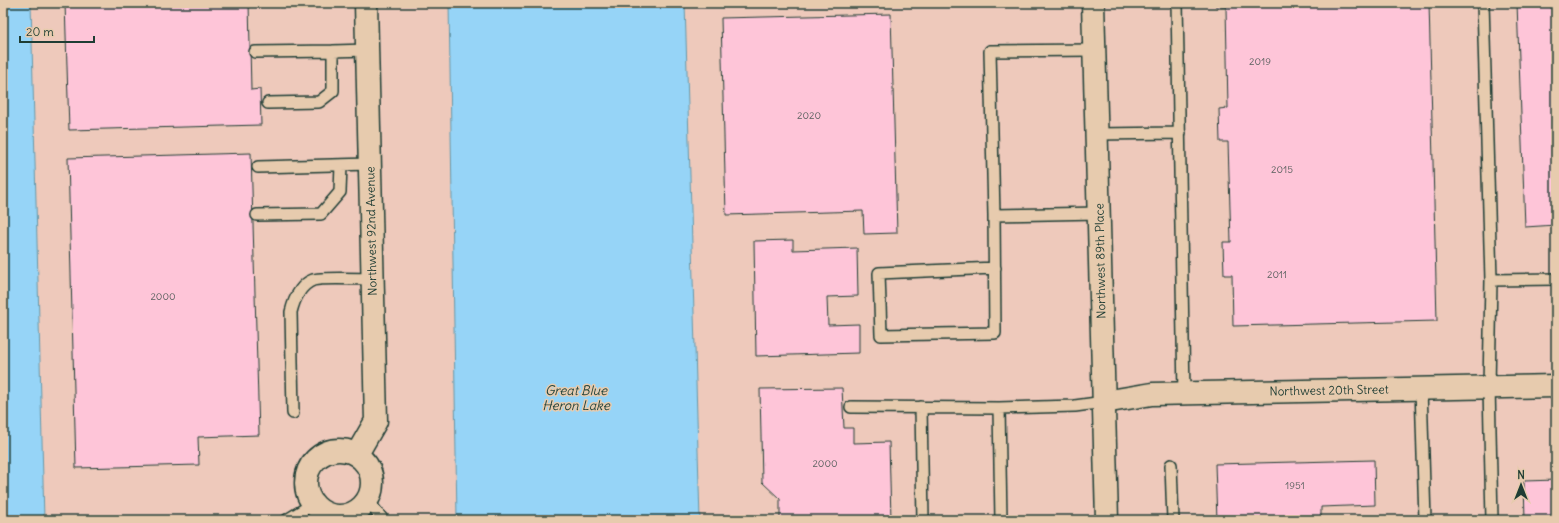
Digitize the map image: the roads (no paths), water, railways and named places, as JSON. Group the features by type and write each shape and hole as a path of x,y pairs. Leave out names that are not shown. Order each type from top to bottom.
{"street":[{"name":"Northwest 92nd Avenue","path":"357,454 376,421 366,3"},
{"name":"Northwest 89th Place","path":"1092,3 1107,520"},
{"name":"Northwest 20th Street","path":"1104,402 1152,394 1556,386"},
{"path":"336,449 347,450 357,454 365,461 370,470 372,491 368,501 352,514 331,516 321,511 313,504 308,495 306,475 310,465 317,457 336,449"}],"lane":[{"path":"1178,3 1184,394"},
{"path":"1483,3 1491,280 1489,387 1492,520"},
{"path":"255,52 367,50"},
{"path":"994,268 879,273 881,335 995,333 994,215 990,51 1094,50"},
{"path":"268,103 319,102 334,91 333,51"},
{"path":"1096,134 1180,133"},
{"path":"258,167 370,164"},
{"path":"257,216 321,214 340,192 340,165"},
{"path":"994,215 1099,213"},
{"path":"293,413 291,312 293,301 301,289 313,280 372,279"},
{"path":"1491,280 1556,279"},
{"path":"1421,388 1425,520"},
{"path":"851,407 999,408 1074,406 1104,402"},
{"path":"921,407 923,520"},
{"path":"999,408 1001,520"},
{"path":"1171,465 1173,520"},
{"path":"368,501 383,520"},
{"path":"287,520 313,504"}],"water":[{"path":"3,3 31,3 44,520 3,520"},
{"name":"Great Blue Heron Lake","path":"449,3 685,3 700,520 457,520"}]}
